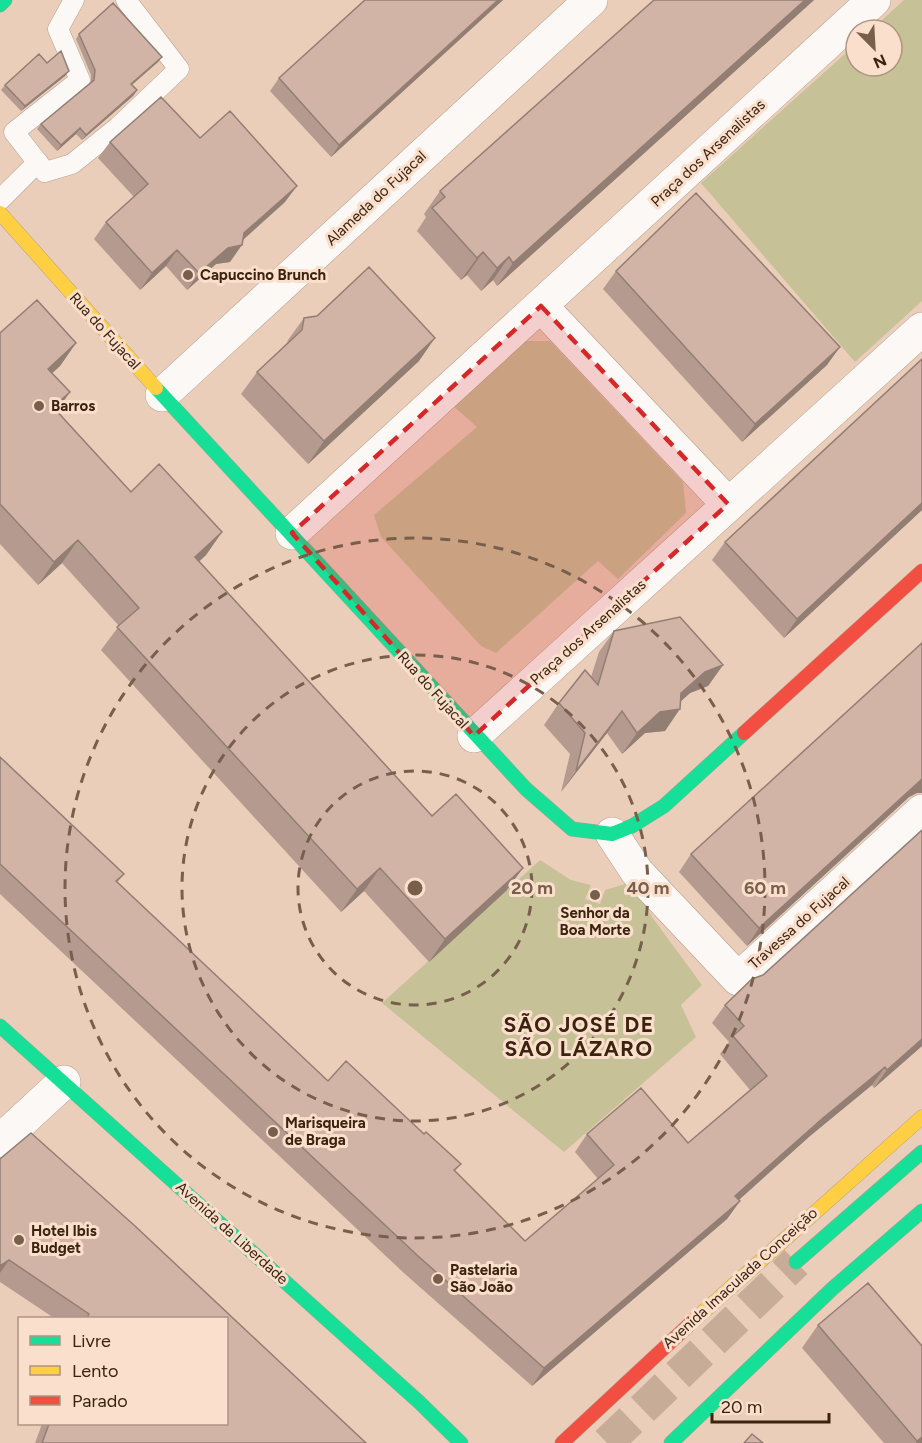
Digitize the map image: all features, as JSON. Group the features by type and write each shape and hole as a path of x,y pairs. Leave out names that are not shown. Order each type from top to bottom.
{"main road":[{"path":"0,5 5,0"},
{"name":"Rua do Fujacal","path":"0,213 162,395 292,533 474,736 526,789 572,829 612,834"},
{"path":"612,834 664,806 922,571"},
{"name":"Avenida da Liberdade","path":"0,1026 420,1401 461,1443"},
{"name":"Avenida Imaculada Conceição","path":"562,1443 741,1276 922,1117"},
{"name":"Avenida Imaculada Conceição","path":"796,1262 922,1152"},
{"path":"671,1443 832,1289 922,1211"}],"street":[{"name":"Alameda do Fujacal","path":"162,395 591,0"},
{"name":"Praça dos Arsenalistas","path":"292,533 874,0"},
{"path":"542,306 728,504"},
{"name":"Praça dos Arsenalistas","path":"474,736 922,328"},
{"name":"Travessa do Fujacal","path":"612,834 637,872 738,979 922,811"},
{"path":"0,1141 63,1082"}],"lane":[{"path":"41,167 14,132 80,80 58,29 74,0"},
{"path":"0,200 41,167 72,164 118,127 179,69 126,0"}],"highlighted area":[{"path":"541,306 728,504 474,736 292,533"}],"shaded area":[{"path":"904,0 922,0 922,301 855,362 701,183 844,55 844,78 904,78 904,18 884,18"},
{"path":"518,341 550,341 683,482 686,513 618,579 598,561 496,653 481,646 381,537 374,515 477,427 452,405"},
{"path":"540,860 571,880 591,885 585,899 600,904 605,890 632,882 652,917 702,985 681,1005 696,1037 564,1152 382,1003"}],"building":[{"path":"365,0 498,0 339,145 279,78"},
{"path":"654,0 805,0 513,263 509,257 497,268 483,252 477,258 432,208 445,197 440,191"},
{"path":"113,3 162,57 131,84 137,90 86,135 80,128 61,145 41,124 94,80 95,70 79,34"},
{"path":"61,51 69,71 25,106 5,85 39,54 47,63"},
{"path":"161,97 200,138 230,111 297,186 244,233 242,245 228,248 199,273 177,250 152,273 106,222 148,184 110,142"},
{"path":"696,193 840,347 755,424 616,271"},
{"path":"369,267 435,338 324,441 257,372 302,330 304,318 317,316"},
{"path":"37,300 76,343 48,369 70,392 53,407 131,492 159,464 222,532 195,557 432,816 456,794 523,868 445,939 380,868 357,889 117,627 139,608 78,540 54,562 0,504 0,333"},
{"path":"922,359 922,503 797,619 725,542"},
{"path":"680,617 723,665 705,672 681,693 680,709 660,712 637,733 622,711 576,771 585,733 559,703 585,670 598,685 614,631"},
{"path":"922,643 922,779 759,928 691,854"},
{"path":"0,757 124,874 116,881 328,1081 346,1061 424,1134 426,1132 461,1164 454,1170 525,1241 614,1165 587,1134 641,1088 688,1143 767,1076 733,1036 744,1026 725,1005 752,979 763,975 922,830 922,1039 887,1070 885,1067 823,1118 735,1196 740,1201 544,1368 418,1256 0,864"},
{"path":"31,1133 135,1226 366,1443 42,1443 49,1425 228,1425 228,1317 88,1317 89,1314 9,1260 0,1266 0,1159"},
{"path":"868,1283 922,1346 922,1437 917,1441 818,1325"},
{"path":"752,1434 763,1443 744,1443"}],"tunnel":[{"path":"607,1443 796,1262"}],"traffic: fast":[{"path":"0,5 5,0"},
{"path":"156,388 526,789 572,829 612,834 632,826 664,806 744,733"},
{"path":"0,1026 419,1402 461,1443"},
{"path":"796,1262 922,1152"},
{"path":"671,1443 832,1289 922,1211"}],"traffic: slow":[{"path":"0,213 156,388"},
{"path":"692,1322 922,1117"}],"traffic: jam":[{"path":"744,733 922,571"},
{"path":"562,1443 692,1322"}],"place":[{"name":"Capuccino Brunch","path":"188,275"},
{"name":"Barros","path":"39,406"},
{"name":"Senhor da Boa Morte","path":"595,895"},
{"name":"Marisqueira de Braga","path":"273,1132"},
{"name":"Hotel Ibis Budget","path":"19,1240"},
{"name":"Pastelaria São João","path":"438,1279"}],"district":[{"name":"SÃO JOSÉ DE SÃO LÁZARO","path":"579,1037"}]}
